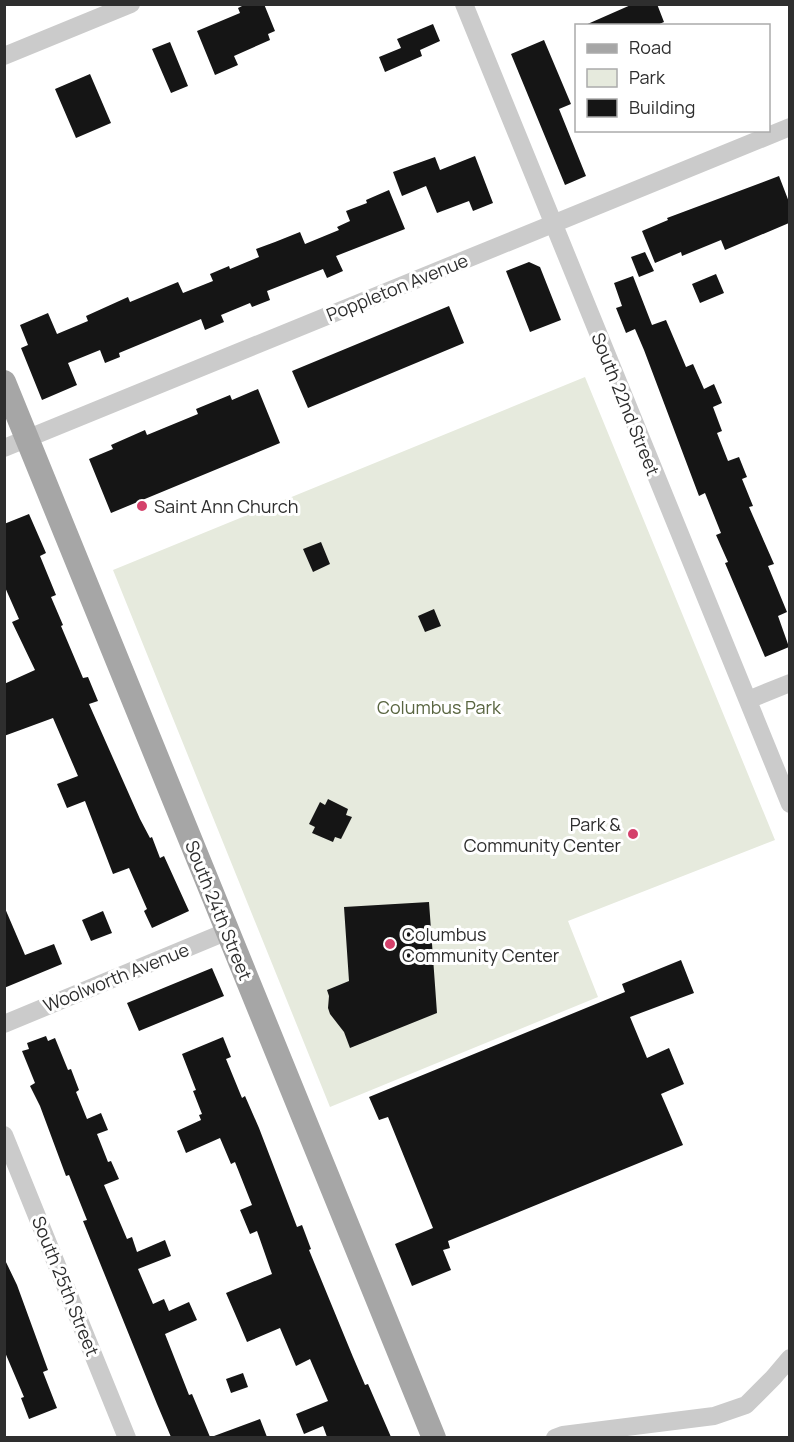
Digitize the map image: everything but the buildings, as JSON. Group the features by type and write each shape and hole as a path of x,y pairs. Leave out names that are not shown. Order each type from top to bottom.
{"main road":[{"name":"South 24th Street","path":"4,382 434,1437"}],"street":[{"path":"4,56 131,4"},
{"name":"South 22nd Street","path":"464,4 789,804"},
{"name":"Poppleton Avenue","path":"4,448 789,127"},
{"path":"748,700 789,683"},
{"name":"Woolworth Avenue","path":"4,1024 228,931"},
{"name":"South 25th Street","path":"4,1135 127,1437"},
{"path":"555,1437 714,1416 746,1405 789,1358"}],"green space":[{"name":"Columbus Park","path":"585,377 775,840 568,921 598,997 330,1107 113,570"}],"place":[{"name":"Saint Ann Church","path":"142,506"},
{"name":"Park & Community Center","path":"633,834"},
{"name":"Columbus Community Center","path":"390,944"}]}
